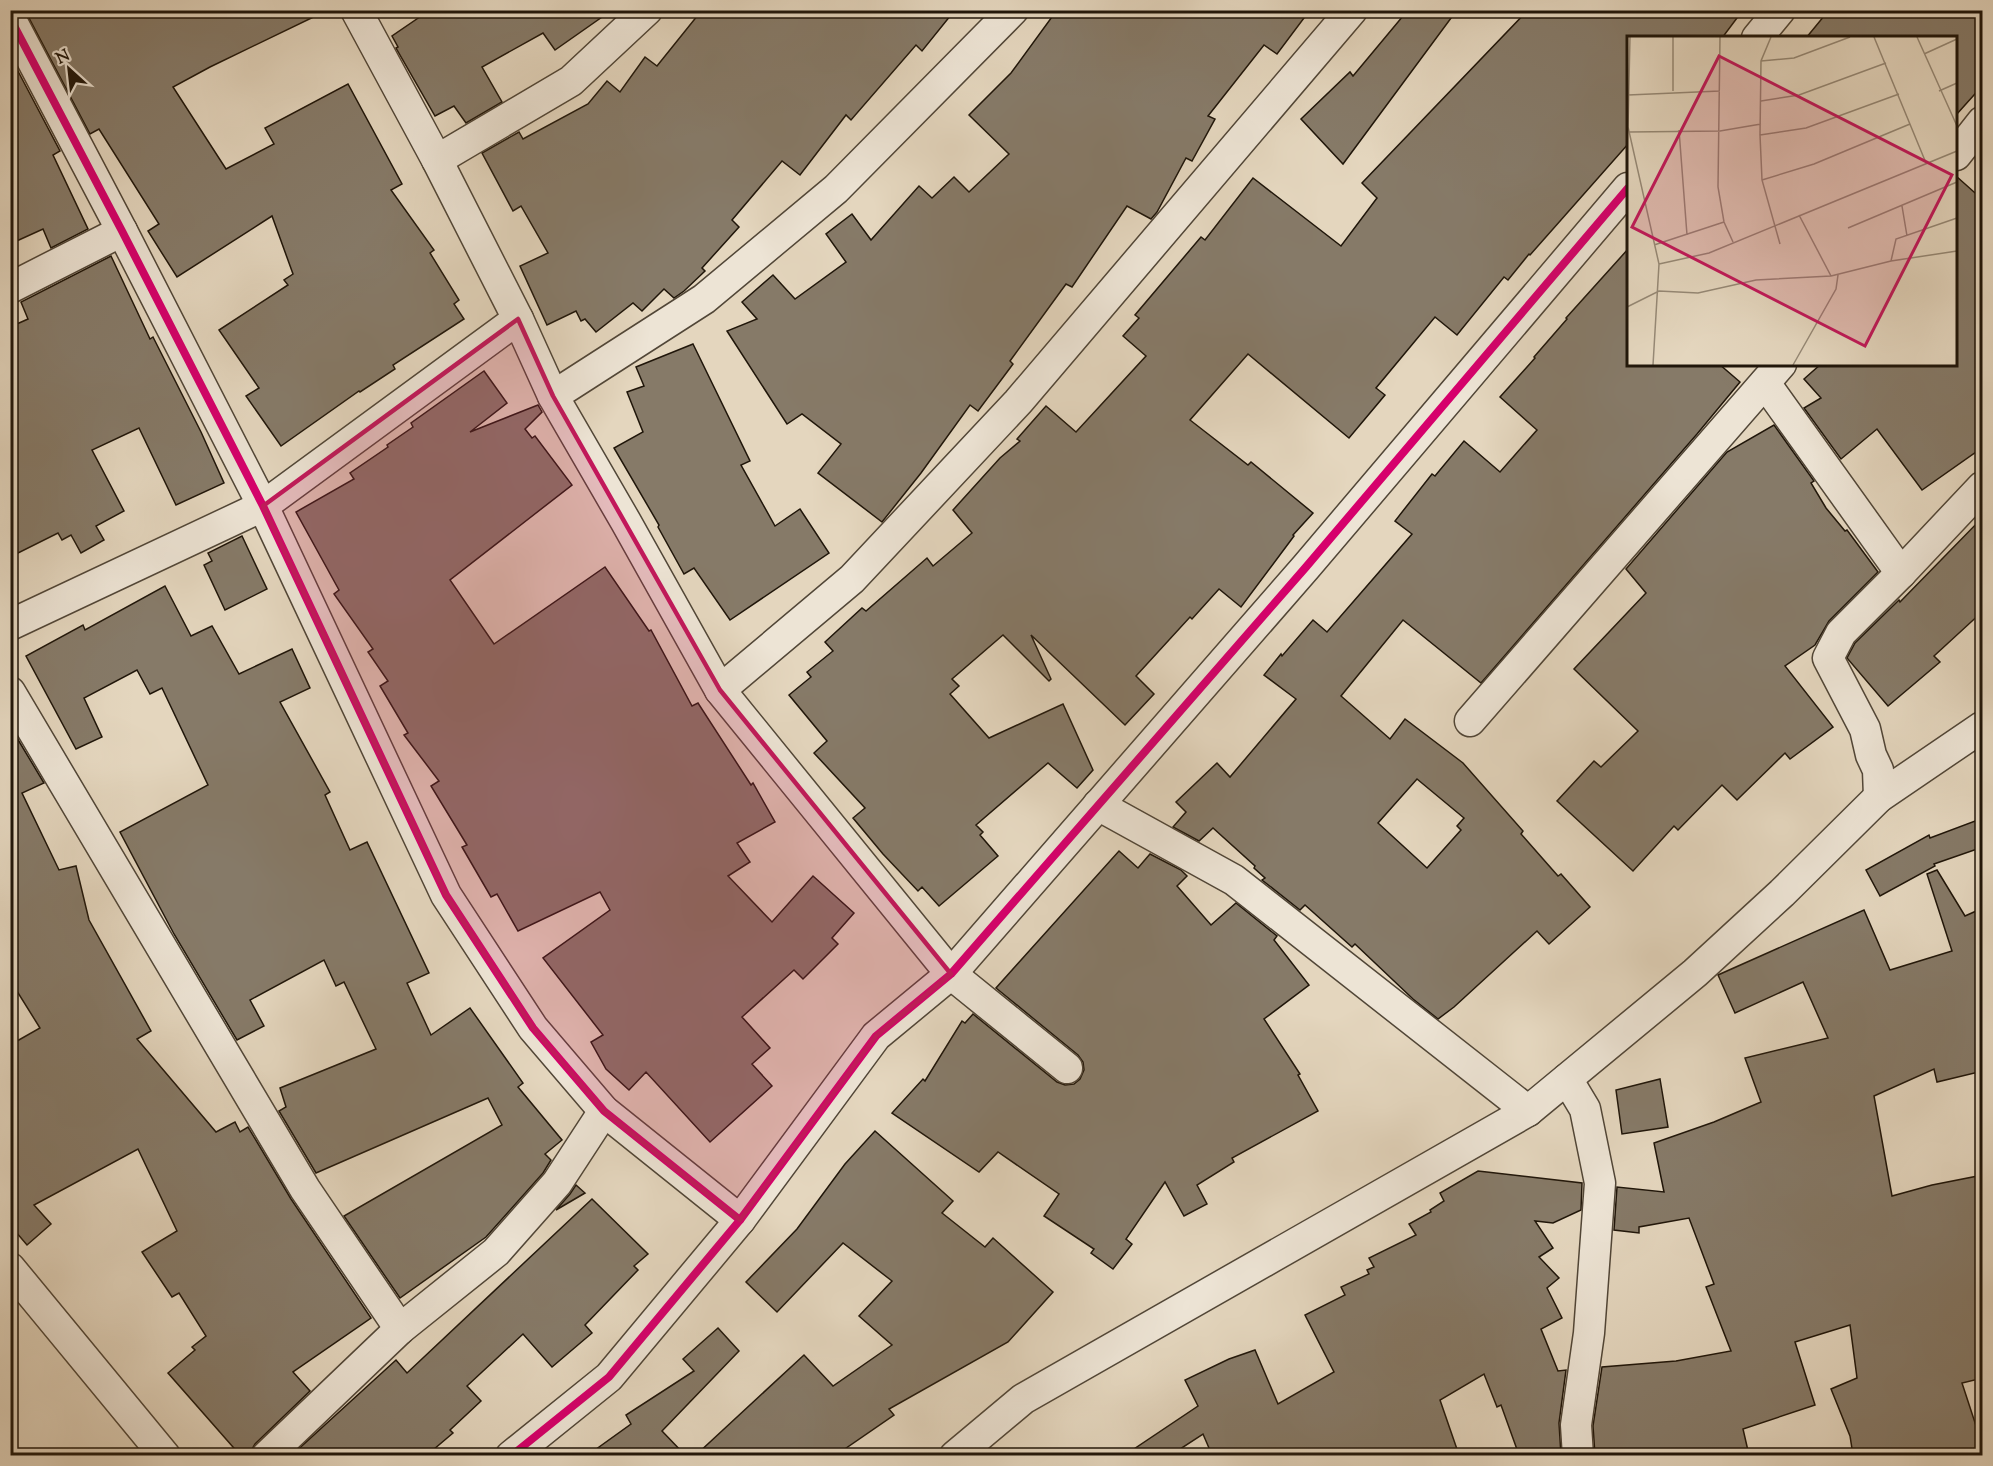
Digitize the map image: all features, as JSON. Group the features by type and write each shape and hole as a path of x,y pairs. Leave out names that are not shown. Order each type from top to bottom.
{"street":[{"path":"356,10 518,319 553,396 720,690 951,974 1067,1068"},
{"path":"436,160 571,81 646,10"},
{"path":"553,396 704,298 836,189 1013,10"},
{"path":"720,690 852,579 1018,402 1352,10"},
{"path":"1758,36 1779,11"},
{"path":"10,18 263,506 446,895 533,1028 604,1111 740,1220"},
{"path":"1957,154 1983,123"},
{"path":"511,1455 609,1377 740,1220 876,1036 951,974 1306,567 1627,190"},
{"path":"10,288 122,231"},
{"path":"10,625 263,506 518,319"},
{"path":"1470,721 1773,374 1901,573"},
{"path":"1879,797 1878,770 1871,755 1865,729 1828,658 1841,633 1983,487"},
{"path":"10,692 305,1190 400,1329"},
{"path":"955,1455 1023,1399 1528,1111 1712,957 1782,893 1879,797 1983,727"},
{"path":"1098,805 1234,880 1528,1111"},
{"path":"1567,1079 1585,1109 1600,1183 1589,1333 1576,1425 1578,1455"},
{"path":"267,1455 400,1329 496,1252 557,1183 604,1111"},
{"path":"10,1269 165,1455"}],"highlighted area":[{"path":"518,319 553,396 720,690 951,974 876,1036 740,1220 604,1111 533,1028 446,895 263,506"}],"building":[{"path":"38,10 328,10 173,87 226,169 274,144 265,128 348,84 402,184 391,190 434,250 430,253 459,300 454,304 464,319 393,365 395,369 359,391 281,446 246,396 259,388 219,330 288,285 284,280 293,274 272,216 177,277 148,231 159,224 99,129 90,134 28,16"},
{"path":"430,10 612,10 555,50 543,33 482,67 502,102 466,123 454,106 435,116 396,48 398,47 392,36"},
{"path":"702,10 955,10 922,51 916,45 851,120 846,115 800,175 782,161 732,220 739,227 702,268 705,271 684,291 674,298 664,289 642,311 633,303 596,332 585,319 581,321 576,311 547,325 520,266 548,253 521,206 513,211 482,153 519,132 523,139 588,104 607,81 620,92 645,57 657,66"},
{"path":"1057,10 1310,10 1277,54 1264,45 1208,116 1215,119 1192,161 1186,158 1151,219 1127,206 1072,287 1066,284 1010,361 1013,364 978,411 970,405 882,522 818,473 841,444 802,414 787,424 727,331 757,319 742,302 773,275 795,299 846,262 826,234 852,214 871,240 919,186 932,198 954,177 969,192 1009,154 969,115 1011,73"},
{"path":"1408,10 1457,10 1343,164 1301,119 1350,72 1353,76"},
{"path":"1528,10 1743,10 1724,36 1627,36 1627,145 1508,280 1504,277 1457,335 1435,317 1376,388 1385,395 1349,438 1248,354 1190,420 1248,465 1251,462 1313,513 1293,535 1241,607 1219,589 1136,676 1154,694 1125,725 1031,635 1051,679 1049,681 1003,635 952,679 959,686 950,694 989,738 1063,704 1093,770 1077,788 1048,763 976,825 983,832 980,835 998,856 939,906 922,887 918,891 853,818 865,808 814,753 827,741 789,695 811,677 807,672 833,651 825,642 862,608 866,611 927,558 933,566 972,533 953,510 1000,458 1020,441 1017,439 1046,406 1076,432 1146,356 1123,336 1139,318 1135,315 1201,237 1205,240 1253,178 1341,246 1377,198 1362,183"},
{"path":"1829,10 1983,10 1983,85 1957,114 1957,36 1808,36"},
{"path":"10,56 60,151 53,155 88,229 51,248 43,229 10,244"},
{"path":"1957,177 1983,200 1983,447 1922,490 1877,429 1841,459 1804,408 1821,398 1804,379 1819,366 1957,366"},
{"path":"1627,250 1627,366 1721,366 1740,382 1481,683 1403,620 1341,696 1390,739 1405,719 1463,763 1523,831 1521,834 1558,876 1561,874 1590,907 1549,944 1537,931 1438,1019 1413,999 1355,944 1352,947 1305,905 1300,910 1262,880 1265,878 1254,868 1255,866 1213,828 1199,841 1173,827 1186,812 1176,802 1217,763 1230,777 1296,699 1264,675 1313,620 1327,632 1412,534 1395,521 1432,474 1435,476 1464,441 1500,472 1537,430 1500,397","holes":["1417,779 1464,818 1457,826 1461,830 1427,868 1378,823"]},
{"path":"111,256 150,339 153,337 201,432 224,483 176,505 139,428 92,450 124,511 96,526 104,540 81,553 71,535 62,540 58,533 10,557 10,327 28,319 21,302"},
{"path":"693,344 750,461 741,465 775,526 800,509 829,553 730,620 694,568 684,574 659,525 614,448 643,432 627,392 644,386 636,367"},
{"path":"484,371 507,403 470,432 538,405 542,412 525,429 532,438 535,436 572,485 450,580 494,644 605,567 649,631 651,630 692,706 698,703 751,785 753,783 775,822 737,843 750,862 728,876 772,922 813,876 854,913 832,938 838,944 803,979 794,970 742,1017 770,1048 752,1064 772,1086 710,1142 646,1072 629,1090 606,1069 591,1042 603,1035 543,958 610,910 600,892 518,931 497,894 491,897 462,847 467,845 431,786 439,781 404,735 408,733 380,686 388,681 368,652 373,649 334,594 339,590 296,512 354,479 350,473 413,427 411,423"},
{"path":"1774,425 1814,481 1811,483 1826,508 1845,531 1847,530 1878,572 1829,621 1815,645 1785,666 1833,727 1790,759 1785,753 1737,800 1722,785 1678,830 1674,826 1633,871 1557,801 1594,761 1601,767 1638,731 1574,669 1646,593 1626,569 1727,452"},
{"path":"1983,517 1983,611 1934,656 1940,662 1888,706 1847,658 1855,643 1899,600 1900,602"},
{"path":"242,536 267,589 225,610 204,565 212,561 208,553"},
{"path":"165,586 191,636 212,626 239,674 292,649 310,688 280,702 330,792 325,795 350,850 367,842 429,973 407,983 431,1035 470,1008 523,1083 518,1087 562,1140 545,1154 551,1160 543,1173 486,1237 400,1298 344,1216 502,1125 488,1098 316,1173 279,1111 286,1107 280,1088 376,1049 344,982 336,986 324,960 250,1000 264,1026 237,1040 174,934 120,832 208,785 162,688 150,694 137,670 84,698 102,737 76,749 26,656 83,625 85,630"},
{"path":"14,733 44,783 22,793 59,870 76,866 89,920 151,1031 137,1039 216,1132 235,1122 240,1132 248,1127 291,1199 371,1318 293,1372 310,1391 255,1444 250,1455 240,1455 168,1373 195,1350 192,1347 206,1336 179,1293 172,1297 142,1252 177,1231 138,1149 34,1205 51,1224 27,1245 10,1225 10,1045 40,1028 10,980 10,735"},
{"path":"1983,818 1983,847 1934,864 1935,866 1880,896 1866,870 1929,835 1930,838"},
{"path":"1119,851 1138,868 1150,854 1181,870 1187,876 1177,886 1211,925 1236,903 1277,936 1274,940 1309,985 1264,1019 1300,1074 1298,1075 1318,1111 1232,1158 1234,1162 1197,1185 1207,1204 1184,1216 1165,1182 1126,1239 1132,1244 1113,1269 1091,1253 1094,1249 1044,1216 1059,1194 998,1152 979,1172 892,1113 923,1079 925,1081 962,1021 965,1023 973,1014 1057,1082 1065,1085 1074,1084 1080,1079 1084,1070 1083,1062 1078,1055 996,988"},
{"path":"1937,870 1965,916 1983,908 1983,1071 1937,1082 1934,1069 1874,1096 1892,1196 1983,1175 1983,1378 1962,1383 1983,1447 1983,1455 1853,1455 1850,1436 1831,1389 1857,1378 1850,1325 1795,1342 1815,1405 1743,1429 1749,1455 1595,1455 1593,1426 1602,1367 1676,1361 1731,1351 1706,1287 1714,1284 1689,1218 1639,1227 1639,1233 1614,1230 1617,1187 1664,1192 1654,1143 1714,1122 1761,1102 1745,1058 1828,1038 1803,982 1735,1013 1718,975 1864,910 1890,970 1952,951 1927,874"},
{"path":"1660,1079 1668,1127 1622,1134 1616,1090"},
{"path":"875,1131 953,1201 942,1213 985,1247 993,1238 1053,1292 1008,1342 889,1409 894,1415 836,1455 696,1455 804,1355 833,1386 892,1345 859,1316 892,1281 843,1243 777,1312 746,1282 797,1229 845,1164"},
{"path":"1478,1171 1582,1183 1581,1210 1553,1223 1535,1221 1553,1248 1539,1257 1559,1278 1547,1288 1562,1318 1541,1329 1558,1371 1566,1370 1559,1423 1561,1455 1519,1455 1501,1405 1497,1407 1484,1374 1440,1400 1459,1455 1212,1455 1203,1434 1171,1455 1125,1455 1198,1406 1185,1380 1229,1359 1255,1350 1278,1404 1334,1372 1305,1315 1345,1295 1341,1287 1369,1274 1367,1270 1374,1267 1369,1258 1416,1235 1409,1224 1431,1212 1430,1210 1444,1201 1440,1193"},
{"path":"576,1185 585,1193 556,1210 570,1194"},
{"path":"592,1199 648,1254 634,1266 638,1270 585,1325 592,1333 552,1367 523,1334 467,1386 481,1401 450,1430 453,1433 427,1455 292,1455 396,1360 407,1373"},
{"path":"718,1328 739,1351 662,1431 685,1455 588,1455 631,1424 626,1415 694,1371 683,1359"}],"cycle path":[{"path":"10,18 263,506 446,895 533,1028 604,1111 740,1220"},
{"path":"511,1456 609,1377 740,1220 876,1036 951,974 1306,567 1627,189"}]}
